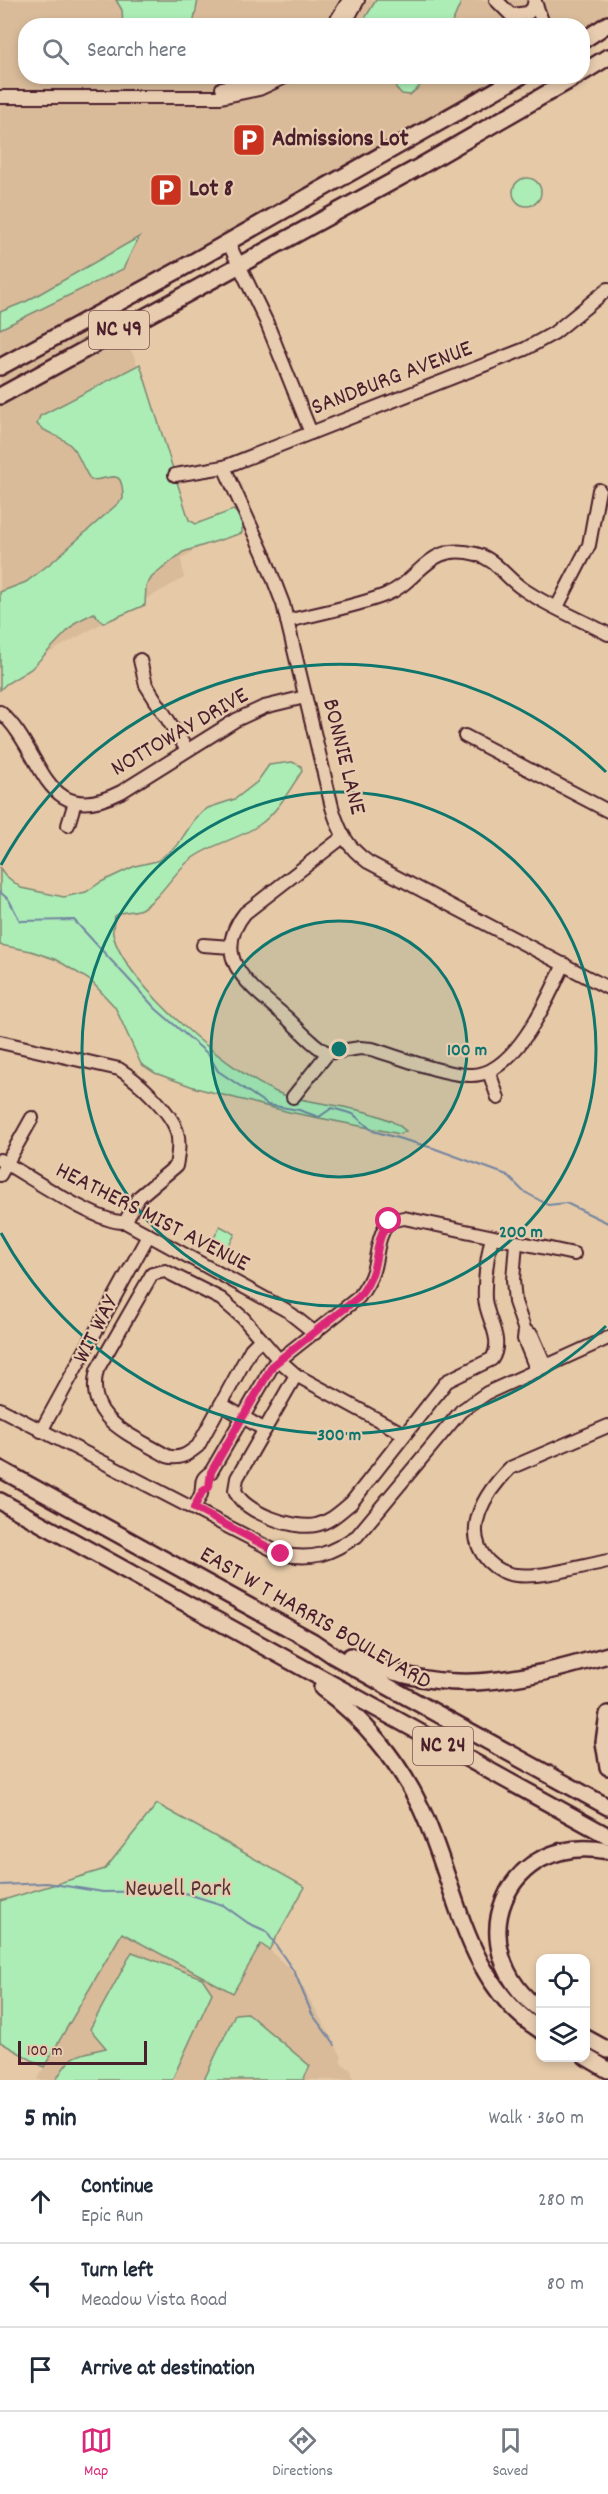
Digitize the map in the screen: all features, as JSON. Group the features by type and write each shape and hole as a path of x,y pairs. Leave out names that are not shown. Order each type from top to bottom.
{"main road":[{"path":"590,36 608,24"},
{"name":"NC 49","path":"590,66 608,57"},
{"name":"NC 49","path":"2,366 228,242 507,84"},
{"name":"NC 49","path":"0,396 428,162 558,84"},
{"name":"EAST W T HARRIS BOULEVARD","path":"0,1469 608,1807"},
{"name":"EAST W T HARRIS BOULEVARD","path":"0,1501 608,1836"},
{"path":"312,1641 386,1670 443,1682 475,1683 524,1678 608,1654"},
{"path":"279,1655 350,1711 384,1748 399,1769 433,1835 471,1943 488,1978 508,2005 536,2027"},
{"path":"608,1713 604,1742 608,1767"},
{"path":"538,2008 517,1988 500,1954 497,1922 504,1899 524,1871 544,1857 556,1852 581,1848 608,1851"},
{"path":"590,2060 608,2070"}],"street":[{"path":"338,18 349,0"},
{"path":"348,18 358,0"},
{"path":"496,0 515,18"},
{"path":"512,15 528,13 534,0"},
{"path":"534,0 541,18"},
{"path":"0,89 217,89 246,84"},
{"path":"0,97 221,97 259,89 270,84"},
{"path":"228,242 266,321 311,433"},
{"name":"SANDBURG AVENUE","path":"175,475 224,467 525,349 554,333 608,289"},
{"name":"BONNIE LANE","path":"224,467 271,571 287,621 332,807 343,837 368,862 608,988"},
{"path":"557,607 589,545 599,489"},
{"path":"287,621 386,595 405,584 434,557 458,552 475,554 491,561 524,590 608,634"},
{"path":"140,660 146,685 187,750"},
{"name":"NOTTOWAY DRIVE","path":"75,802 106,800 254,711 306,697"},
{"path":"0,712 20,735 48,785 57,794 75,802 68,825"},
{"path":"465,736 608,811"},
{"path":"328,1053 244,980 235,966 231,946 235,927 245,913 343,837"},
{"path":"203,945 231,946"},
{"path":"292,1097 328,1053 360,1048 372,1049 457,1074 474,1075 489,1072 510,1056 536,1017 564,964"},
{"path":"0,1042 119,1069 128,1074 173,1123 178,1140 176,1166 139,1197 125,1222"},
{"path":"489,1072 498,1098"},
{"path":"2,1166 32,1118"},
{"name":"HEATHERS MIST AVENUE","path":"2,1166 110,1220 125,1222 289,1312 315,1333"},
{"path":"194,1508 202,1492 203,1478 211,1472 261,1384 279,1360 359,1297 366,1287 382,1230 389,1221 404,1218 574,1254"},
{"path":"41,1431 148,1236"},
{"path":"296,1375 237,1478 237,1494 246,1506 290,1525 303,1527 318,1525 333,1518 351,1503 447,1381 487,1363 494,1356 497,1343 486,1302 485,1283 492,1237"},
{"path":"516,1243 513,1280 515,1302 525,1331 532,1335 531,1344 541,1369"},
{"name":"WIT WAY","path":"261,1339 251,1349 198,1446 187,1455 173,1458 110,1422 96,1397 94,1381 97,1370 145,1283 152,1274 160,1270 182,1277 221,1299 243,1318 261,1339 279,1360 296,1375 404,1434"},
{"path":"0,1409 281,1554 302,1558 337,1550 357,1536 461,1411 487,1394 608,1338"},
{"path":"220,1404 265,1430"},
{"path":"608,1426 510,1468 485,1501 477,1516 475,1527 476,1538 486,1558 504,1573 527,1575 608,1561"}],"shaded area":[{"path":"0,0 608,0 608,20 590,33 590,18 18,18 18,84 502,84 260,219 105,301 135,358 166,461 200,547 181,559 184,578 0,680"},
{"path":"122,1933 233,1992 262,1943 296,1975 342,2057 340,2062 351,2070 354,2080 37,2080"}],"green space":[{"path":"116,0 198,0 194,18 122,18 122,10"},
{"path":"376,0 462,0 454,18 365,18"},
{"path":"396,84 420,84 410,95 402,94 396,88"},
{"path":"527,178 537,182 541,192 537,202 527,206 517,202 513,192 517,182"},
{"path":"139,237 123,269 0,329 0,312 27,301"},
{"path":"140,364 189,520 196,524 233,510 242,517 242,533 183,552 152,577 146,586 145,605 103,623 94,613 76,622 31,669 0,690 0,592 26,582 123,499 121,482 118,478 91,480 68,443 37,424 40,416"},
{"path":"292,762 301,766 302,771 283,800 266,820 242,835 206,850 190,860 155,899 141,909 115,916 113,934 121,954 137,978 159,1003 212,1050 239,1070 264,1086 284,1095 380,1116 406,1131 400,1134 289,1112 196,1088 155,1073 141,1064 115,1007 91,981 57,960 31,951 0,945 0,868 21,888 64,897 86,892 101,882 135,866 157,861 177,846 196,817 208,808 235,799 257,782 269,765"},
{"path":"220,1226 235,1234 224,1255 209,1248"},
{"name":"Newell Park","path":"157,1804 305,1887 269,1950 261,1944 233,1993 122,1933 44,2067 0,2042 0,1901 105,1869"},
{"path":"132,1952 202,1978 212,1993 172,2080 56,2080 71,2060 88,2052 106,2048 90,2029"},
{"path":"247,2013 310,2066 303,2080 204,2080 235,2014"}],"waterway":[{"path":"0,892 9,900 20,921 74,920 156,1009 208,1054 218,1071 268,1105 299,1110 319,1117 332,1108 353,1114 373,1131 433,1148 507,1175 523,1191 548,1205 566,1203 608,1223"},
{"path":"0,1885 47,1883 103,1892 178,1891 223,1905 248,1923 266,1931 295,1973 312,2014 335,2045"}],"place":[{"name":"Admissions Lot","path":"249,140"},
{"name":"Lot 8","path":"166,190"}],"route":[{"path":"281,1554 194,1508 202,1492 209,1487 211,1472 273,1365 359,1297 366,1287 382,1230 389,1221"}]}
